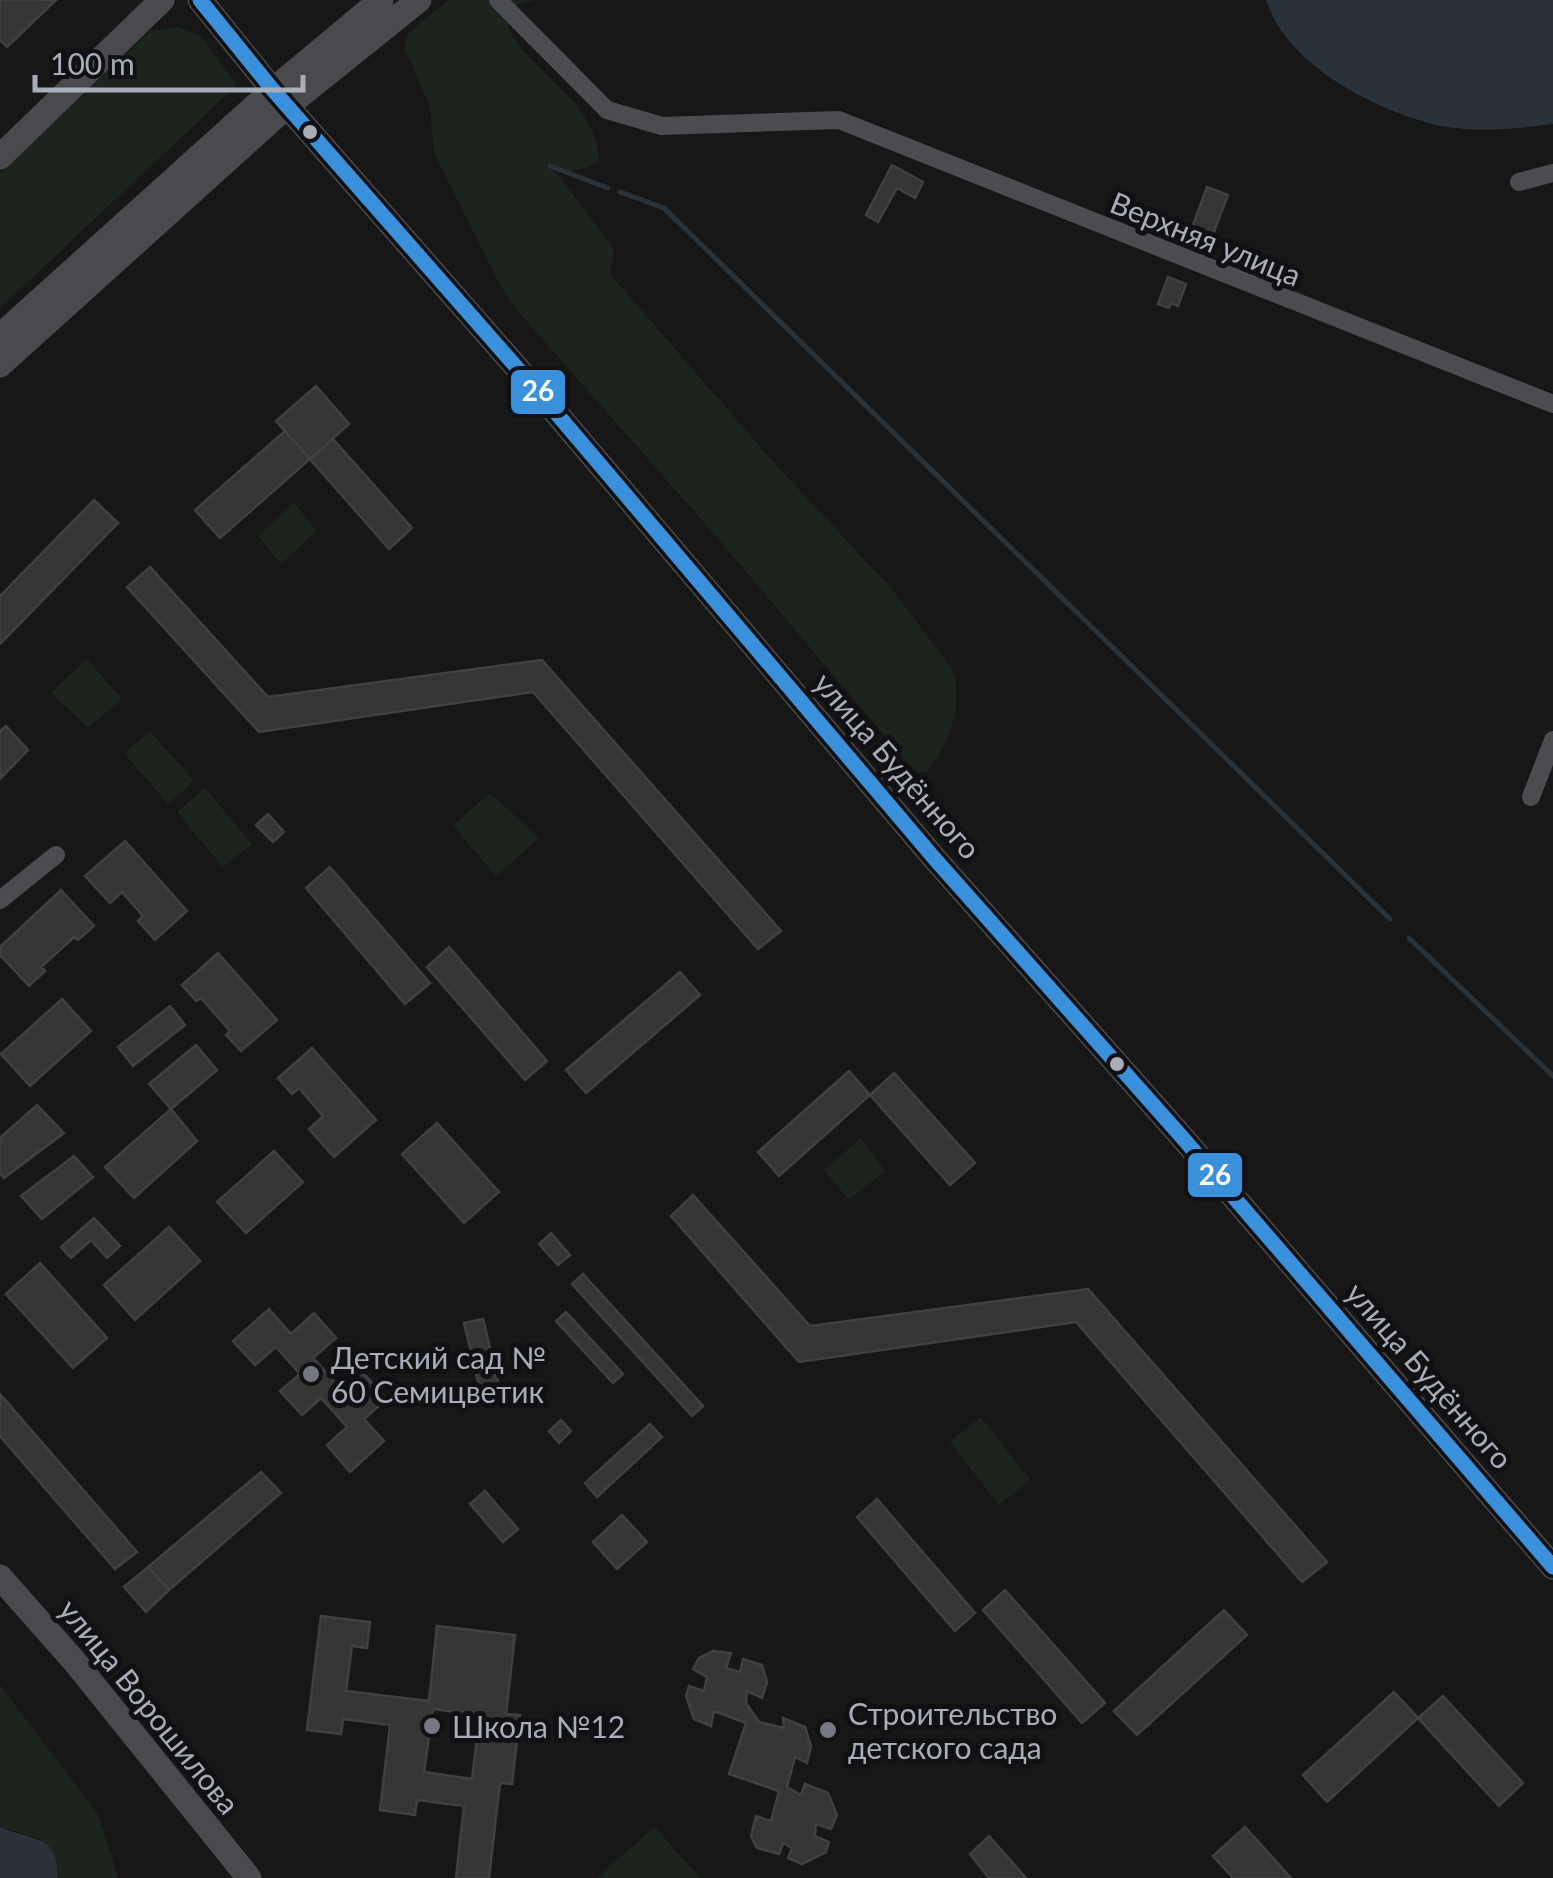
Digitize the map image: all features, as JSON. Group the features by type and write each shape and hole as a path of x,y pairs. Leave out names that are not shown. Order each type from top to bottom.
{"main road":[{"path":"0,157 162,0"},
{"name":"улица Будённого","path":"200,0 934,858 1194,1151 1553,1567"},
{"path":"0,365 381,0"},
{"path":"0,336 280,98 420,0"},
{"name":"улица Ворошилова","path":"0,1577 249,1878"}],"street":[{"name":"Верхняя улица","path":"498,0 607,110 662,126 840,120 1553,404"},
{"path":"1519,182 1553,173"},
{"path":"1531,797 1553,740"},
{"path":"0,900 56,855"}],"shaded area":[{"path":"448,0 534,0 515,6 508,19 509,29 533,61 576,105 596,140 599,160 595,163 577,170 554,170 611,245 614,254 610,274 776,465 891,588 950,666 957,693 953,722 927,772 911,767 715,535 515,308 500,285 434,153 430,107 405,49 410,32"},
{"path":"1266,0 1553,0 1553,124 1459,128 1429,123 1381,106 1332,79 1291,44"},
{"path":"179,27 201,36 237,85 0,308 0,174 150,31"},
{"path":"294,502 316,531 281,564 258,536"},
{"path":"87,659 122,699 88,728 51,693"},
{"path":"150,731 194,781 168,804 124,753"},
{"path":"205,788 252,844 223,867 177,812"},
{"path":"490,793 539,838 496,876 453,825"},
{"path":"861,1138 885,1171 849,1200 824,1170"},
{"path":"981,1417 1030,1480 999,1505 950,1442"},
{"path":"0,1685 99,1816 118,1878 57,1878 58,1868 41,1839 0,1827"},
{"path":"0,1827 48,1846 57,1863 57,1878 0,1878"},
{"path":"655,1827 700,1878 596,1878"}],"building":[{"path":"0,0 56,0 7,47 0,40"},
{"path":"892,165 923,182 915,198 897,188 878,222 866,215"},
{"path":"1207,187 1228,195 1212,237 1191,230"},
{"path":"1168,277 1186,284 1178,306 1171,303 1169,308 1158,304"},
{"path":"316,386 349,424 310,459 276,421"},
{"path":"285,431 310,459 220,538 195,510"},
{"path":"333,439 412,528 389,549 310,459"},
{"path":"94,500 118,523 0,644 0,596"},
{"path":"150,567 268,697 542,660 781,931 758,949 533,692 259,732 127,587"},
{"path":"6,726 28,750 0,779 0,731"},
{"path":"268,814 284,832 273,842 256,825"},
{"path":"125,841 187,911 155,940 138,921 143,916 122,892 110,903 85,876"},
{"path":"330,867 430,983 405,1004 306,888"},
{"path":"61,890 94,926 78,940 74,937 41,967 45,971 29,986 0,955 0,947"},
{"path":"449,947 547,1061 525,1080 427,967"},
{"path":"218,953 277,1020 241,1051 226,1035 230,1031 201,998 196,1001 182,985"},
{"path":"680,972 700,995 586,1093 566,1070"},
{"path":"62,999 91,1031 30,1086 1,1054"},
{"path":"170,1006 185,1025 133,1066 118,1047"},
{"path":"196,1045 217,1070 171,1109 149,1084"},
{"path":"312,1048 376,1120 334,1157 309,1129 323,1116 299,1088 292,1094 278,1078"},
{"path":"849,1071 870,1095 779,1176 758,1152"},
{"path":"894,1073 975,1163 950,1185 870,1095"},
{"path":"37,1105 64,1133 4,1178 0,1173 0,1138"},
{"path":"171,1109 197,1141 134,1198 105,1167"},
{"path":"437,1123 499,1192 464,1223 402,1154"},
{"path":"274,1151 303,1182 246,1233 217,1202"},
{"path":"74,1156 93,1177 42,1219 21,1196"},
{"path":"693,1195 810,1326 1088,1289 1327,1562 1302,1582 1076,1322 799,1362 671,1216"},
{"path":"94,1218 120,1246 107,1258 91,1240 71,1258 61,1247"},
{"path":"169,1227 200,1261 135,1320 104,1285"},
{"path":"551,1233 570,1255 558,1265 539,1244"},
{"path":"40,1263 107,1338 73,1368 6,1294"},
{"path":"583,1274 703,1406 692,1416 572,1284"},
{"path":"269,1309 291,1334 314,1313 336,1338 313,1358 344,1392 364,1374 387,1399 364,1419 384,1441 350,1472 327,1445 347,1427 321,1398 302,1415 280,1391 300,1374 276,1347 255,1365 233,1341"},
{"path":"566,1312 623,1374 613,1383 556,1321"},
{"path":"483,1319 502,1398 483,1402 464,1323"},
{"path":"0,1394 137,1552 115,1569 0,1436"},
{"path":"561,1420 571,1431 559,1443 549,1431"},
{"path":"650,1424 662,1437 597,1497 585,1483"},
{"path":"261,1472 281,1493 169,1590 148,1567"},
{"path":"485,1491 518,1529 503,1542 470,1504"},
{"path":"877,1499 975,1613 955,1631 857,1517"},
{"path":"622,1515 647,1542 617,1569 593,1542"},
{"path":"148,1567 169,1590 146,1612 124,1587"},
{"path":"1005,1590 1105,1703 1082,1723 983,1610"},
{"path":"1224,1610 1247,1635 1137,1735 1114,1711"},
{"path":"321,1616 370,1622 367,1648 352,1646 346,1691 429,1701 437,1626 515,1635 506,1714 520,1715 512,1784 500,1783 489,1878 456,1878 464,1806 417,1800 415,1815 380,1810 390,1725 343,1719 341,1734 307,1730","holes":["433,1709 480,1715 472,1779 424,1772"]},
{"path":"713,1651 731,1653 726,1668 740,1672 743,1659 762,1665 767,1682 762,1698 747,1691 746,1703 759,1722 784,1728 783,1718 805,1727 811,1746 807,1763 795,1757 787,1787 801,1795 805,1784 828,1793 837,1815 831,1829 816,1824 815,1836 829,1842 826,1852 802,1864 788,1858 792,1848 783,1843 779,1854 757,1848 751,1836 756,1816 771,1821 779,1791 729,1774 746,1723 714,1711 711,1726 694,1719 686,1696 689,1686 704,1691 707,1677 693,1669 699,1658"},
{"path":"1394,1692 1418,1718 1327,1802 1303,1775"},
{"path":"1443,1696 1523,1783 1499,1806 1418,1718"},
{"path":"1245,1827 1291,1878 1233,1878 1213,1856"},
{"path":"989,1836 1026,1878 989,1878 970,1854"}],"waterway":[{"path":"550,166 608,188"},
{"path":"620,192 664,208 1390,919"},
{"path":"1409,938 1553,1076"}],"transit line":[{"name":"26","path":"200,0 273,90 540,394 934,858 1181,1136 1553,1567"}],"place":[{"name":"Детский сад № 60 Семицветик","path":"311,1374"},
{"name":"Школа №12","path":"432,1726"},
{"name":"Строительство детского сада","path":"828,1730"}]}
